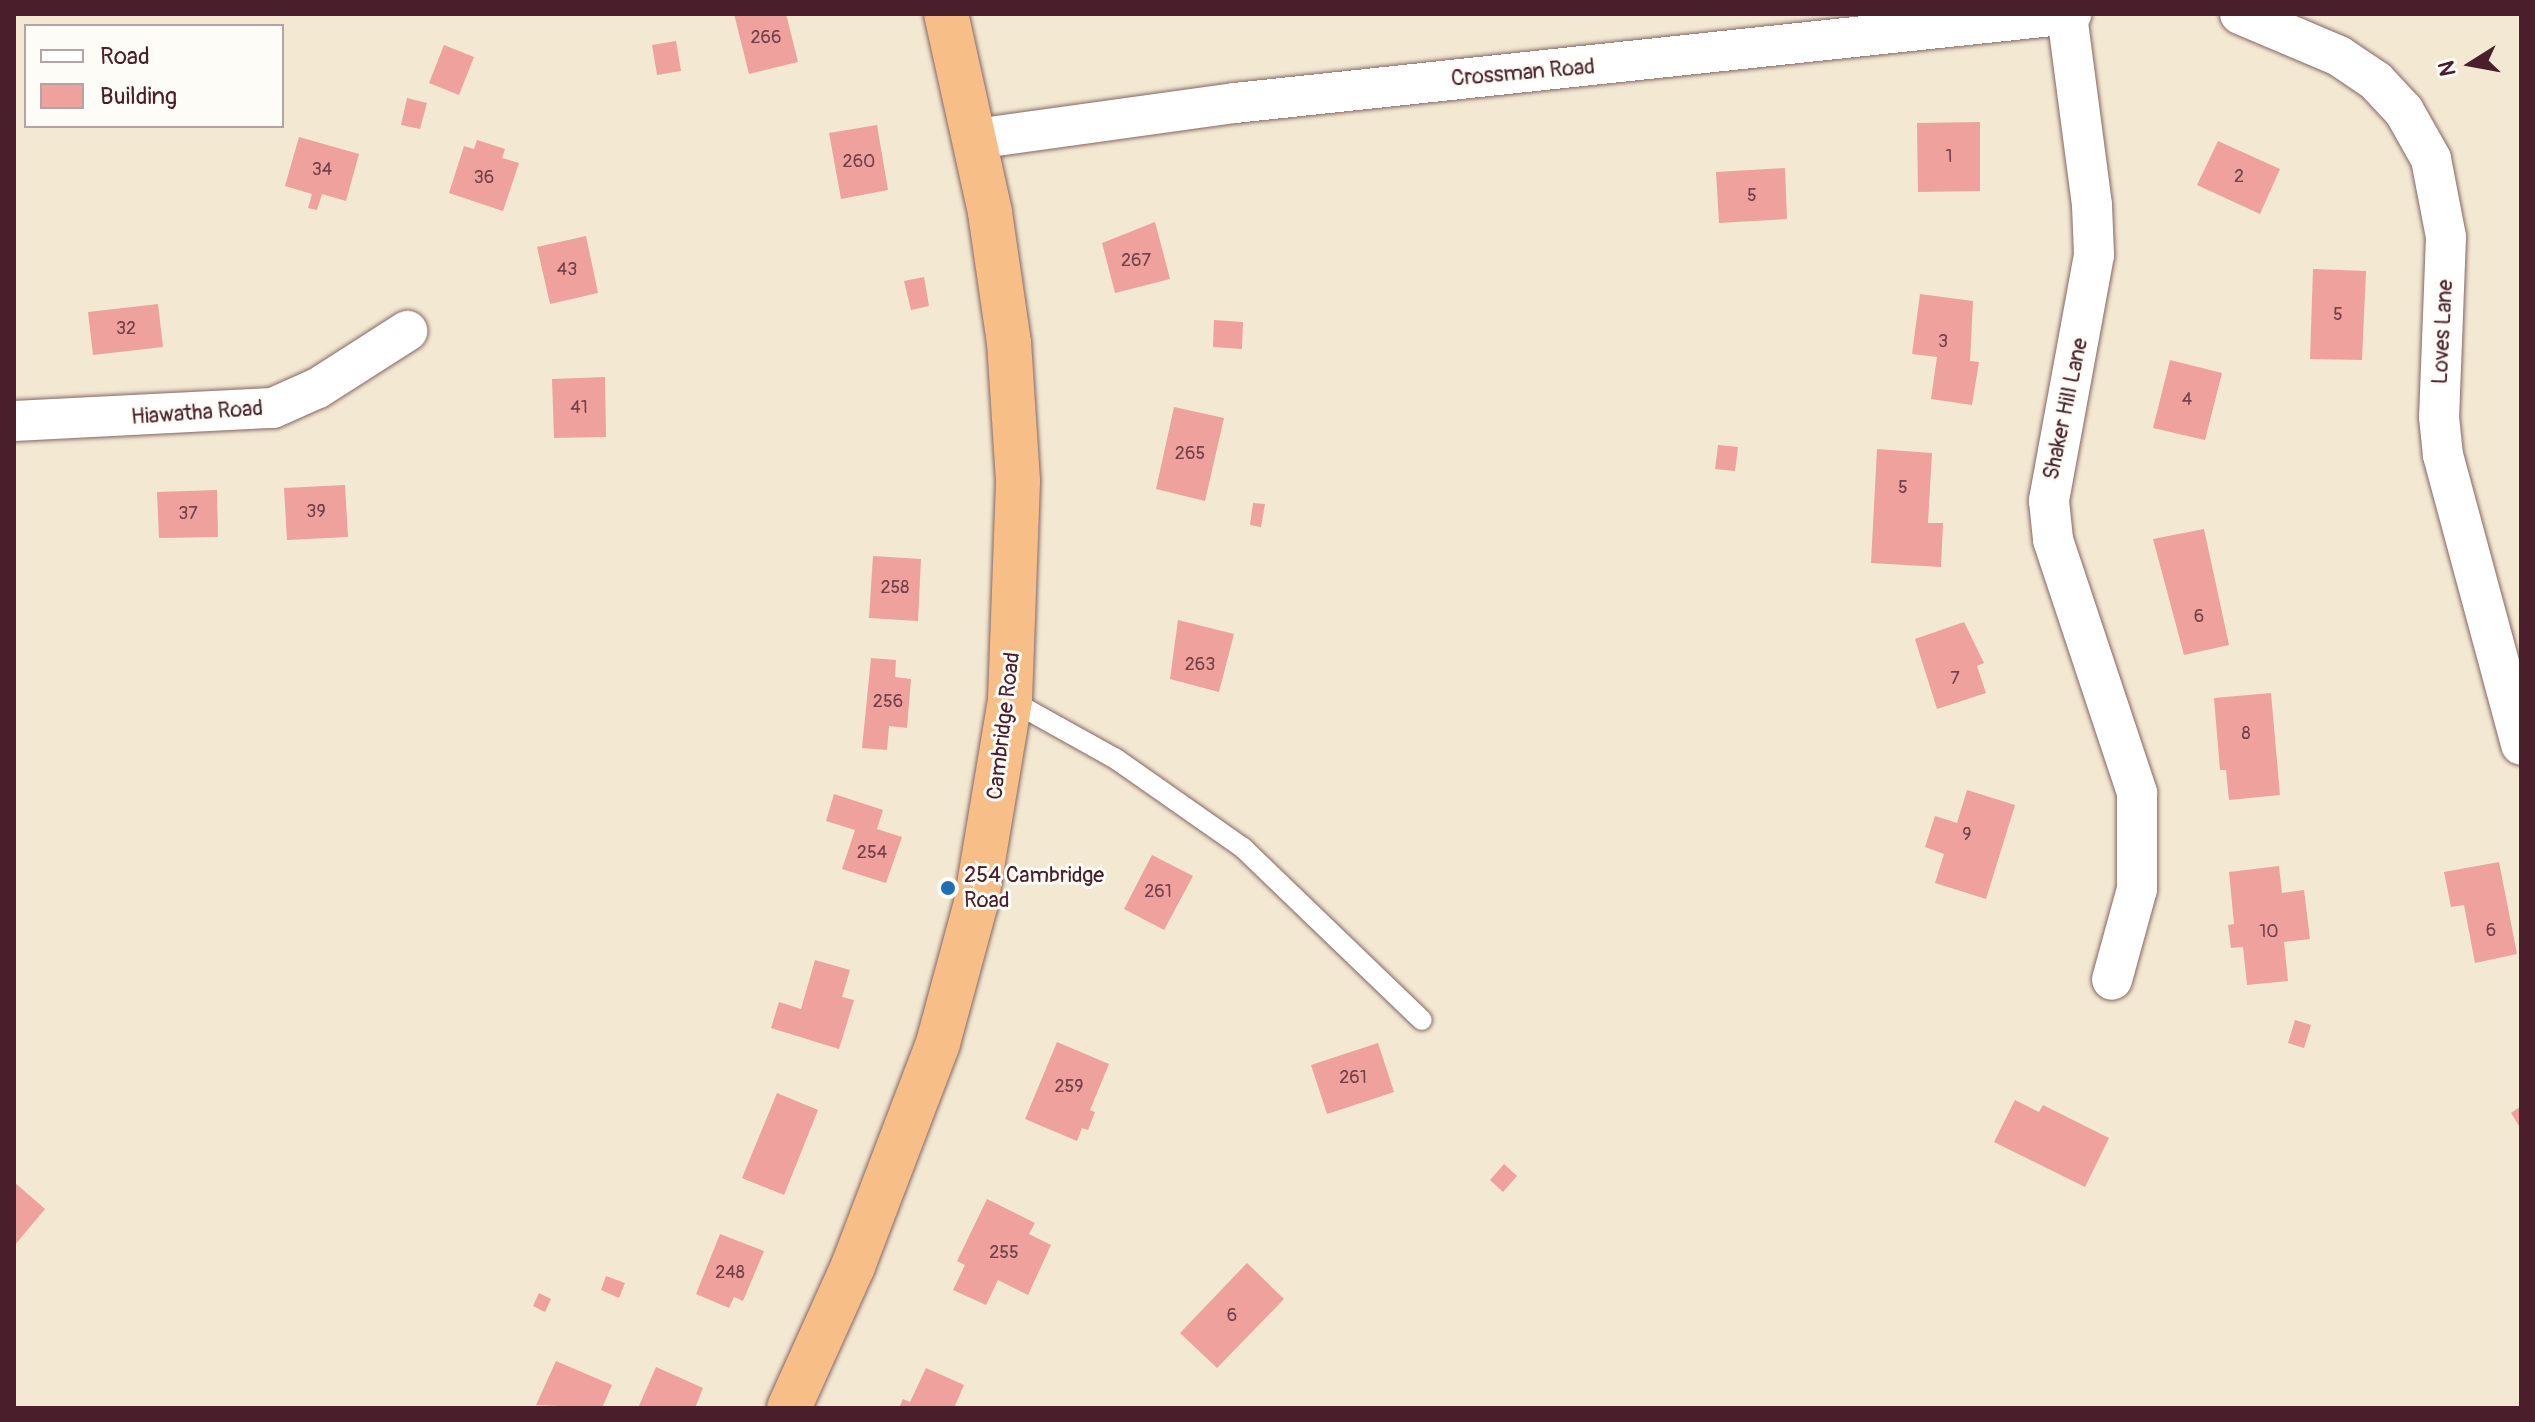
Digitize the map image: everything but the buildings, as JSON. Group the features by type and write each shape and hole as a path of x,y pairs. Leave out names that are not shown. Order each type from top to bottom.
{"highway":[{"name":"Cambridge Road","path":"789,1408 853,1266 938,1043 984,863 1010,700 1017,583 1015,417 1000,278 975,139 946,14"}],"street":[{"name":"Crossman Road","path":"975,139 1251,101 2069,14"},
{"name":"Shaker Hill Lane","path":"2069,14 2094,255 2049,501 2053,540 2137,793 2139,879 2112,980"},
{"name":"Loves Lane","path":"2240,14 2339,56 2376,81 2404,111 2431,159 2446,237 2439,417 2443,455 2521,745"},
{"name":"Hiawatha Road","path":"14,421 273,408 318,388 407,331"}],"lane":[{"path":"1010,700 1116,759 1243,848 1422,1020"}],"place":[{"name":"254 Cambridge Road","path":"948,888"}]}
